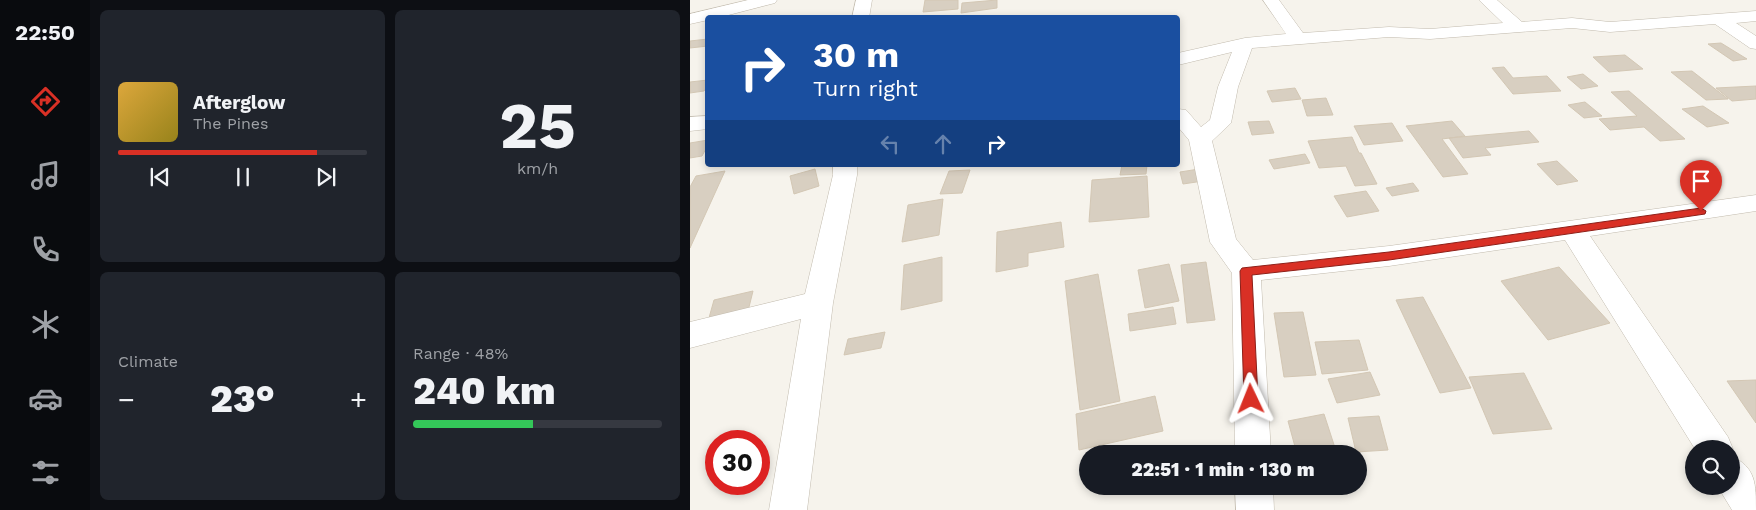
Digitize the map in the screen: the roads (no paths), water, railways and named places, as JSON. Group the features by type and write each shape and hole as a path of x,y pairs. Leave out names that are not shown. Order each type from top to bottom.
{"street":[{"path":"697,0 748,15"},
{"path":"708,15 769,0"},
{"path":"861,15 864,0"},
{"path":"1270,0 1298,39"},
{"path":"1487,0 1517,26"},
{"path":"690,19 705,16"},
{"path":"1180,59 1245,43 1389,32 1430,34 1572,23 1610,27 1756,16"},
{"path":"1720,20 1756,44"},
{"path":"1200,139 1220,123 1228,87 1245,43"},
{"path":"1180,118 1200,139 1223,242 1246,271 1253,445"},
{"path":"690,124 705,122"},
{"path":"788,510 818,303 845,167"},
{"path":"1246,271 1389,256 1756,203"},
{"path":"1572,230 1708,440"},
{"path":"690,335 818,303"},
{"path":"1740,488 1754,510"},
{"path":"1254,495 1255,510"}]}
